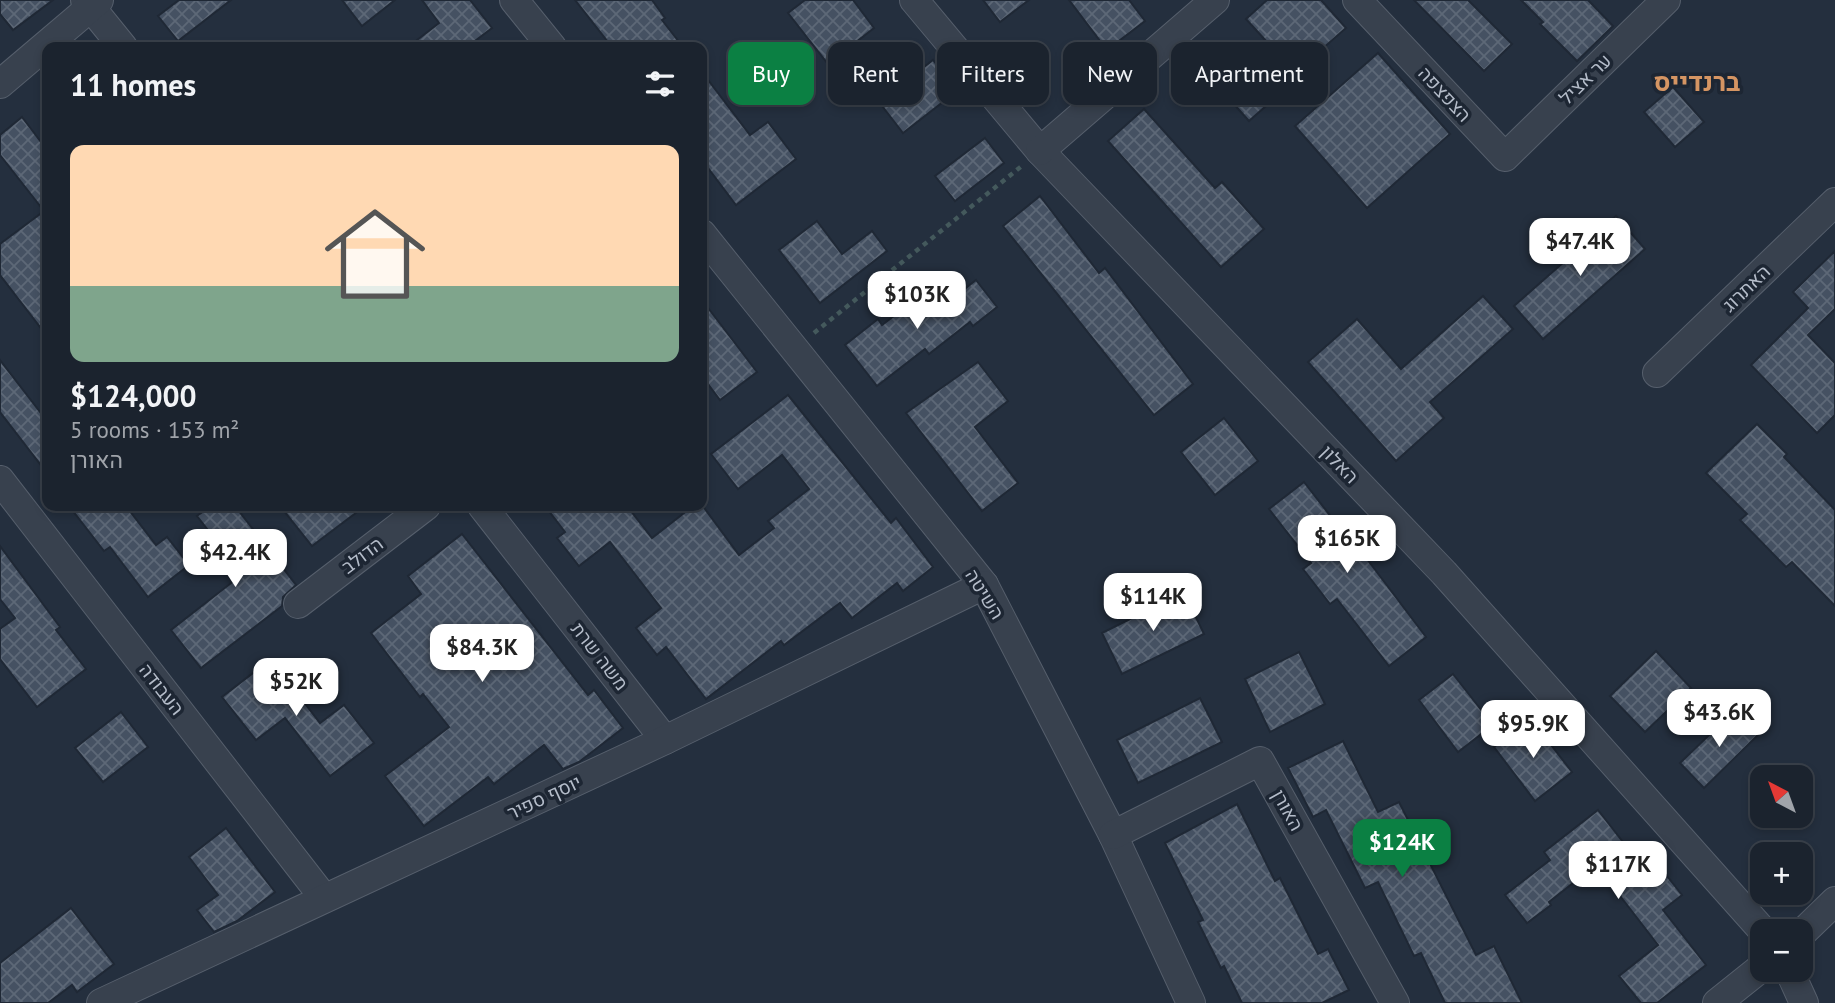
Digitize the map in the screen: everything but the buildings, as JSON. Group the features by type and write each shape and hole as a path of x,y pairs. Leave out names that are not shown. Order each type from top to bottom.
{"street":[{"path":"514,0 539,42"},
{"name":"האלון","path":"914,0 1040,151 1444,573 1752,919"},
{"path":"1040,151 1214,0"},
{"name":"הצפצפה","path":"1356,0 1505,157"},
{"name":"ער אציל","path":"1505,157 1666,0"},
{"path":"47,42 92,2 120,42"},
{"path":"0,84 42,47"},
{"name":"האתרוג","path":"1657,373 1835,202"},
{"name":"השיטה","path":"707,240 984,585 1113,835 1191,1003"},
{"name":"העבודה","path":"0,480 324,898"},
{"name":"הדולב","path":"298,604 419,511"},
{"name":"משה שרת","path":"486,511 665,740"},
{"name":"יוסף ספיר","path":"101,1003 665,740 984,585"},
{"name":"האורן","path":"1113,835 1260,761 1395,1003"},
{"path":"1813,922 1835,901"},
{"path":"1717,1003 1750,977"},
{"path":"1794,982 1804,1003"}],"path":[{"path":"794,349 1040,151"}],"district":[{"name":"ברנדייס","path":"1697,81"}]}
